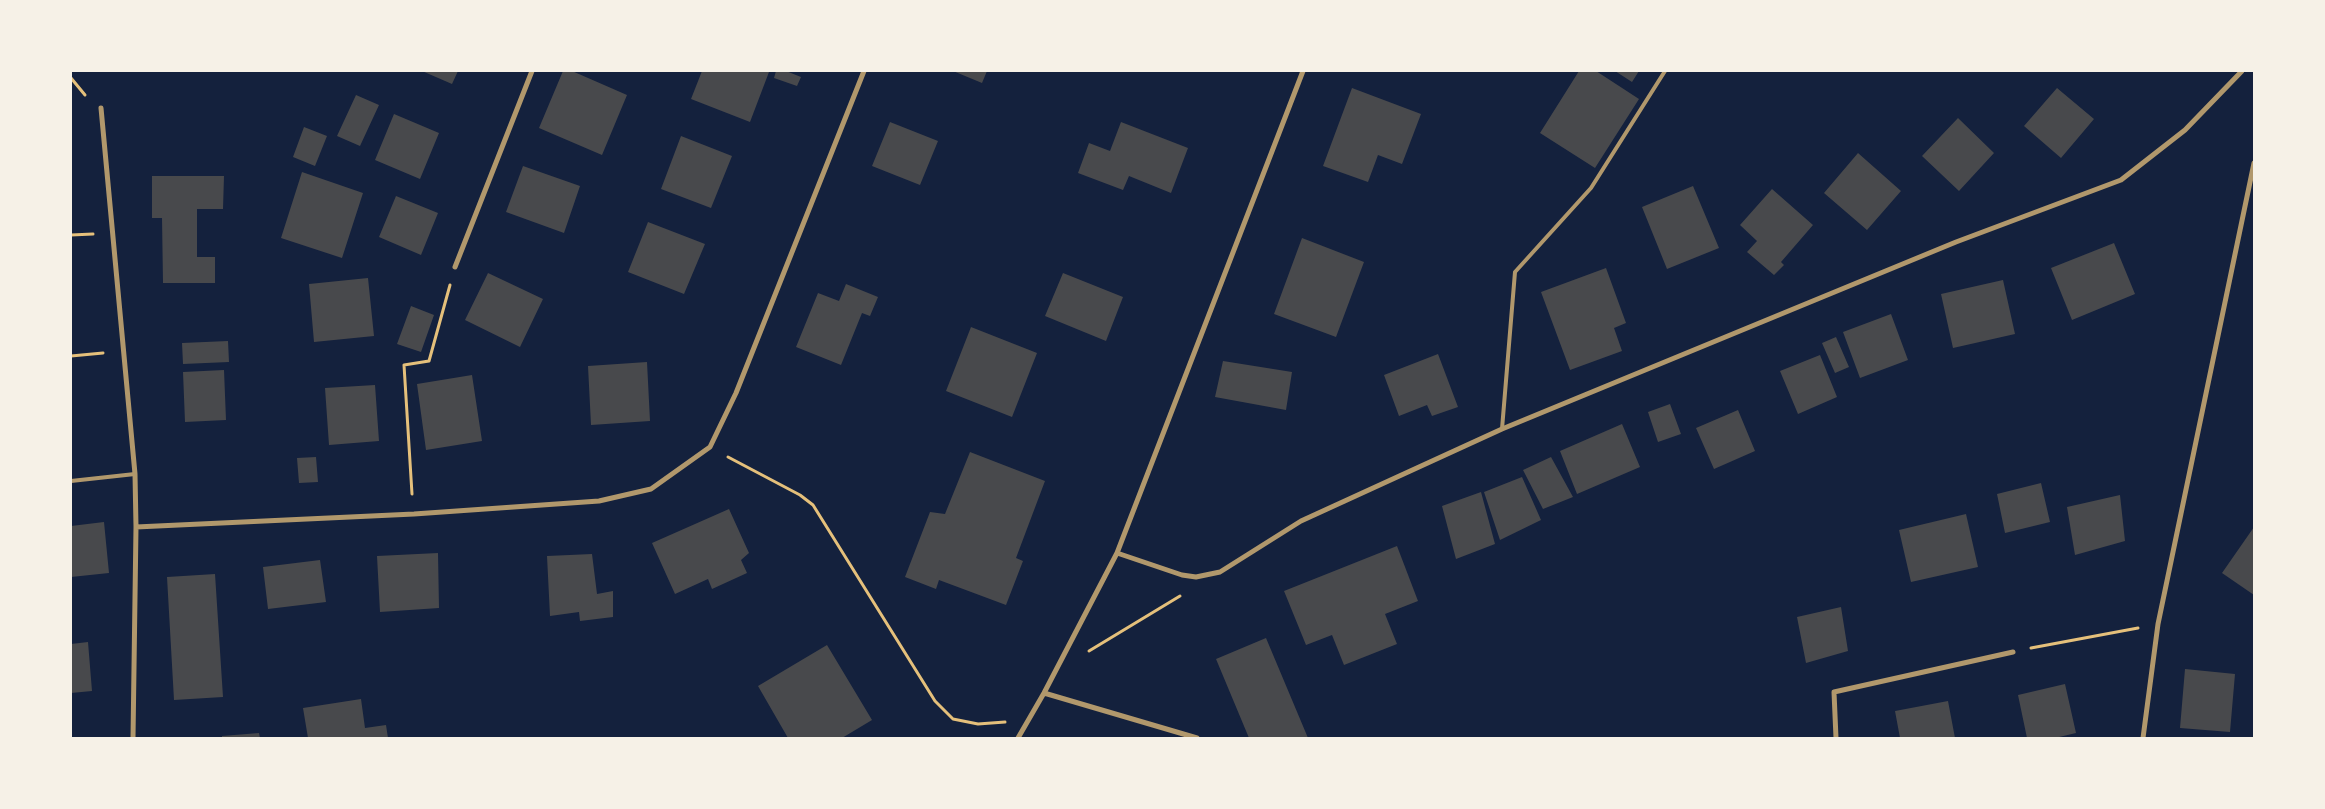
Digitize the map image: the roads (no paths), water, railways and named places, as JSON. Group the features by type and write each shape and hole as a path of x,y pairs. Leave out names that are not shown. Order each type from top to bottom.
{"street":[{"path":"455,267 532,71"},
{"path":"136,527 414,514 598,501 651,489 710,447 736,393 864,71"},
{"path":"1018,738 1044,693 1117,553 1303,71"},
{"path":"1117,553 1182,575 1196,577 1220,572 1301,521 1502,429 1956,242 2121,180 2185,130 2242,71"},
{"path":"101,108 135,474 133,738"},
{"path":"2143,738 2158,624 2254,163"},
{"path":"1836,738 1834,692 2013,652"},
{"path":"1044,693 1197,738"}],"lane":[{"path":"1502,429 1515,272 1591,188 1665,71"},
{"path":"71,481 135,474"}]}
